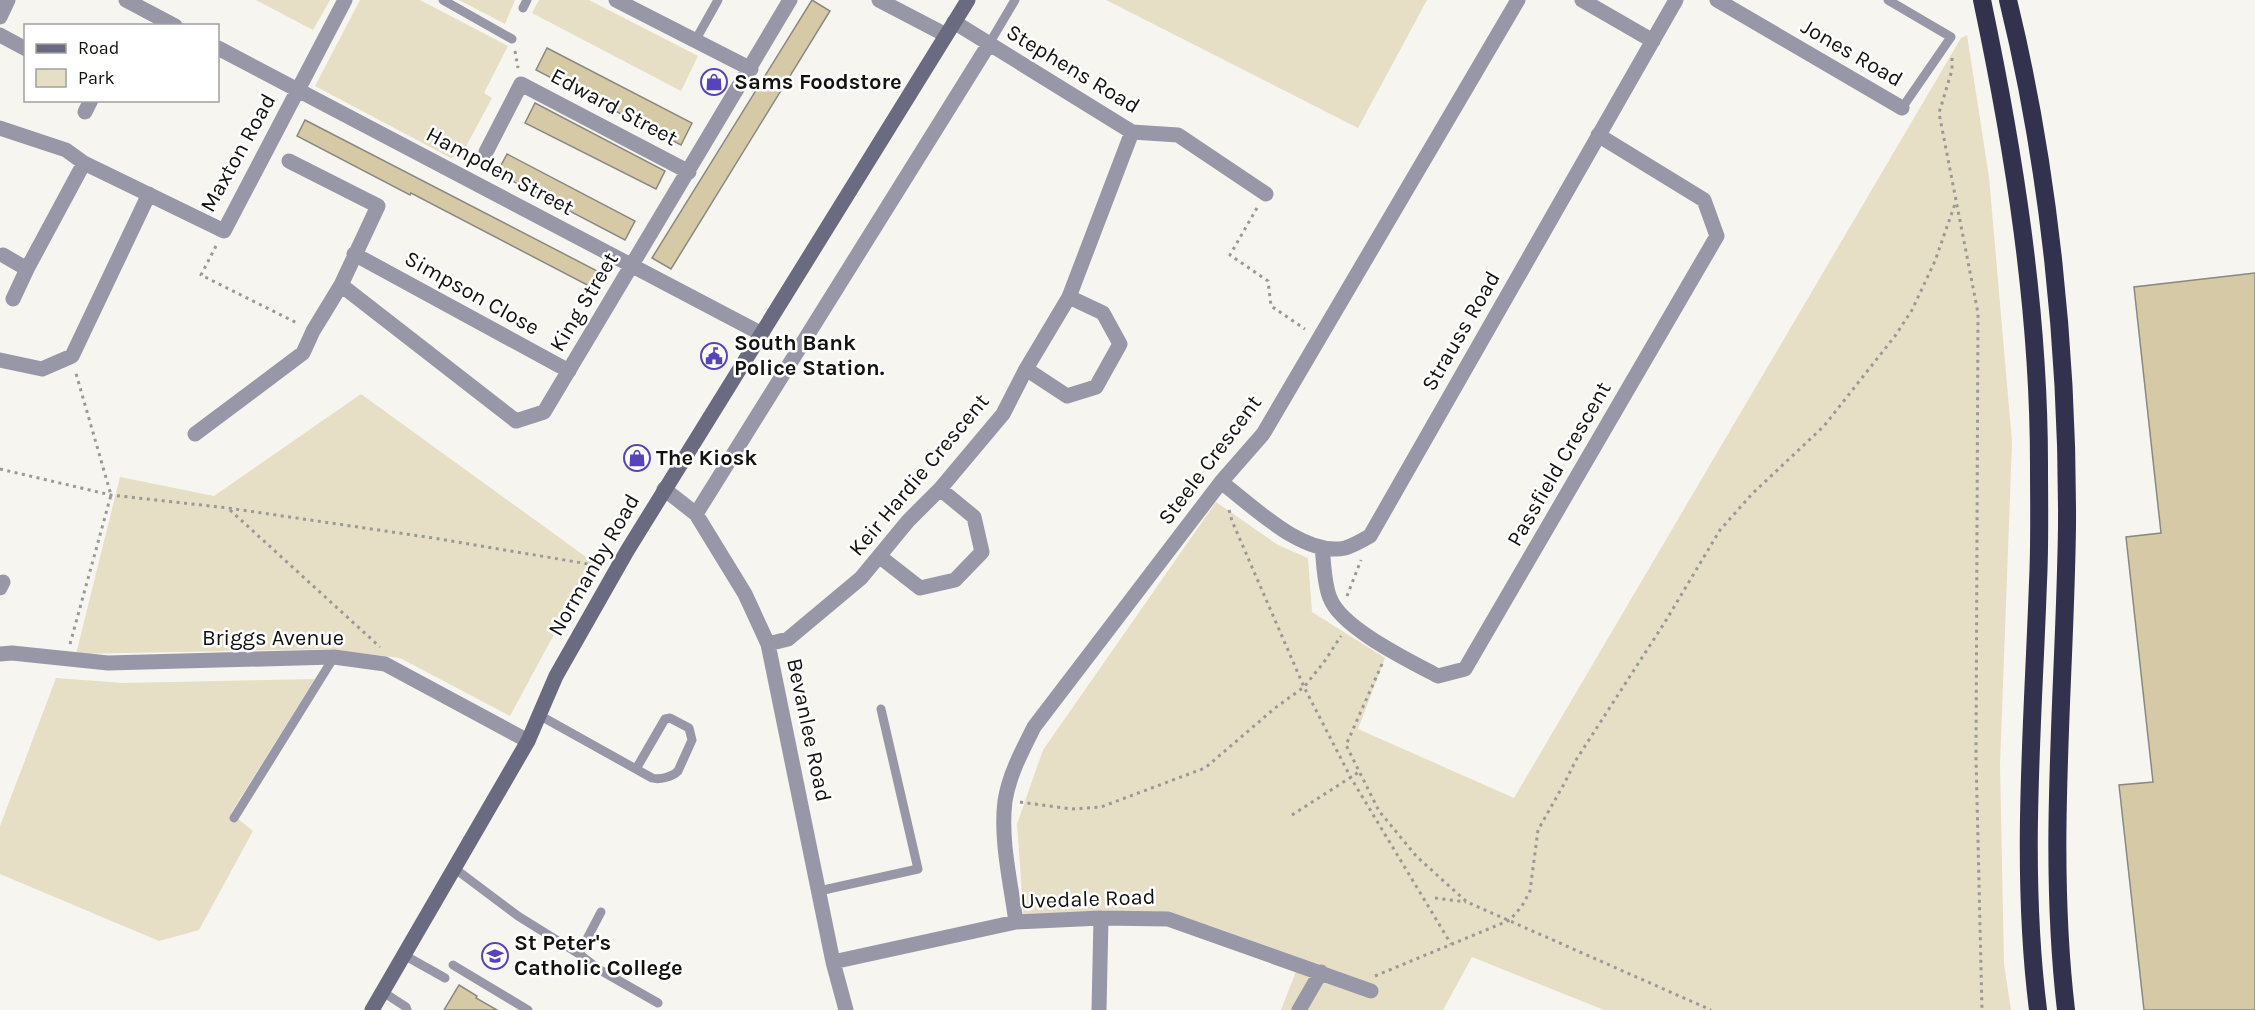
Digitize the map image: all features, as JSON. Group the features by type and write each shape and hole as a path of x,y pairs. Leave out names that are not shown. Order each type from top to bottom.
{"highway":[{"path":"1982,0 1999,80 2024,238 2034,350 2039,461 2039,556 2030,777 2029,890 2038,1010"},
{"path":"2008,0 2043,176 2061,351 2067,525 2056,814 2060,960 2066,1010"}],"street":[{"path":"0,17 8,0"},
{"path":"126,0 171,24"},
{"name":"Maxton Road","path":"0,128 66,150 84,163 224,231 345,0"},
{"path":"616,0 751,69"},
{"name":"King Street","path":"341,285 516,421 544,412 751,69 790,0"},
{"name":"Stephens Road","path":"879,0 989,44 1132,132 1178,135 1266,194"},
{"name":"Normanby Road","path":"372,1010 528,741 556,676 617,568 968,0"},
{"name":"Steele Crescent","path":"1016,922 1004,828 1005,800 1015,766 1034,727 1221,482 1263,434 1518,0"},
{"path":"1582,0 1653,41"},
{"name":"Strauss Road","path":"1370,536 1676,0"},
{"name":"Jones Road","path":"1717,0 1902,108"},
{"path":"0,35 24,48"},
{"path":"696,514 989,44"},
{"name":"Hampden Street","path":"219,49 762,334"},
{"name":"Edward Street","path":"486,152 521,84 689,172"},
{"name":"Keir Hardie Crescent","path":"768,644 788,639 861,578 1003,414 1026,369 1069,297 1132,132"},
{"name":"Passfield Crescent","path":"1322,548 1330,599 1350,623 1388,649 1438,676 1466,669 1717,236 1704,200 1598,135"},
{"path":"195,434 303,353 313,331 341,285 378,206 289,161"},
{"path":"13,299 84,163"},
{"path":"0,360 42,369 72,356 149,194"},
{"name":"Simpson Close","path":"354,254 568,371"},
{"path":"3,255 27,269"},
{"path":"1026,369 1067,396 1096,387 1120,344 1103,313 1069,297"},
{"path":"1221,482 1295,538 1322,548 1345,548 1370,536"},
{"name":"Bevanlee Road","path":"664,489 696,514 746,594 768,644 833,962 846,1010"},
{"path":"879,556 920,588 955,580 982,552 974,517 940,489"},
{"name":"Briggs Avenue","path":"0,654 12,653 108,663 334,657 385,664 528,741"},
{"path":"1099,1010 1101,918"},
{"name":"Uvedale Road","path":"833,962 1016,922 1168,918 1371,991"},
{"path":"1299,1010 1321,972"}],"lane":[{"path":"443,0 512,39"},
{"path":"695,41 718,0"},
{"path":"989,44 1015,0"},
{"path":"1888,0 1951,37 1902,108"},
{"path":"234,818 334,657"},
{"path":"819,891 918,869 881,708"},
{"path":"539,715 636,769 657,779 674,775 692,740 689,728 670,718 665,719 636,769"},
{"path":"454,868 518,916 579,954 600,970 658,1003"},
{"path":"579,954 601,912"},
{"path":"405,955 445,978"},
{"path":"453,965 528,1010"},
{"path":"383,992 407,1010"}],"path":[{"path":"1951,37 1953,70 1939,112 1978,313 1976,757 1982,1010"},
{"path":"1266,194 1230,255 1268,281 1270,306 1319,339"},
{"path":"1353,984 1510,920 1521,906 1530,891 1538,830 1576,760 1665,622 1720,530 1752,494 1824,426 1895,336 1912,310 1935,261 1956,201"},
{"path":"224,231 201,275 313,331"},
{"path":"66,660 111,495 72,356"},
{"path":"0,469 111,495 228,508 617,568"},
{"path":"1221,482 1232,521 1304,687 1351,778 1451,945"},
{"path":"228,508 386,652 385,664"},
{"path":"1005,800 1072,809 1101,807 1205,768 1275,708 1304,687 1324,662 1350,623 1347,595 1370,536"},
{"path":"1388,649 1346,745 1379,811 1417,857 1467,902"},
{"path":"1292,815 1359,771"},
{"path":"1435,898 1467,902 1711,1010"}],"green space":[{"path":"256,0 330,0 313,30"},
{"path":"360,0 420,0 508,46 484,93 492,98 462,154 451,158 315,86"},
{"path":"459,0 515,0 505,24"},
{"path":"539,0 589,0 698,56 681,91 532,13"},
{"path":"1106,0 1427,0 1358,128"},
{"path":"1967,35 1989,177 2012,442 2000,765 2004,964 2011,1010 1604,1010 1472,957 1443,1010 1281,1010 1300,961 1162,913 1024,921 1017,824 1043,750 1216,502 1278,545 1308,558 1312,612 1385,658 1358,729 1514,798 1961,38"},
{"path":"361,394 593,562 510,716 400,658 328,649 76,654 120,477 214,496"},
{"path":"56,678 124,683 315,679 231,813 253,831 199,930 159,941 0,874 0,826"}],"building":[{"path":"812,0 830,11 671,269 652,258"},
{"path":"547,48 692,123 681,145 536,70"},
{"path":"535,103 665,171 656,189 525,123"},
{"path":"305,120 601,273 593,288 297,136"},
{"path":"507,154 635,221 625,240 497,173"},
{"path":"2255,273 2255,1010 2144,1010 2119,785 2153,782 2126,537 2161,533 2134,287"},
{"path":"459,985 477,996 476,998 497,1010 444,1010"}],"place":[{"name":"Sams Foodstore","path":"714,82"},
{"name":"South Bank Police Station.","path":"714,356"},
{"name":"The Kiosk","path":"637,458"},
{"name":"St Peter's Catholic College","path":"495,956"}]}
